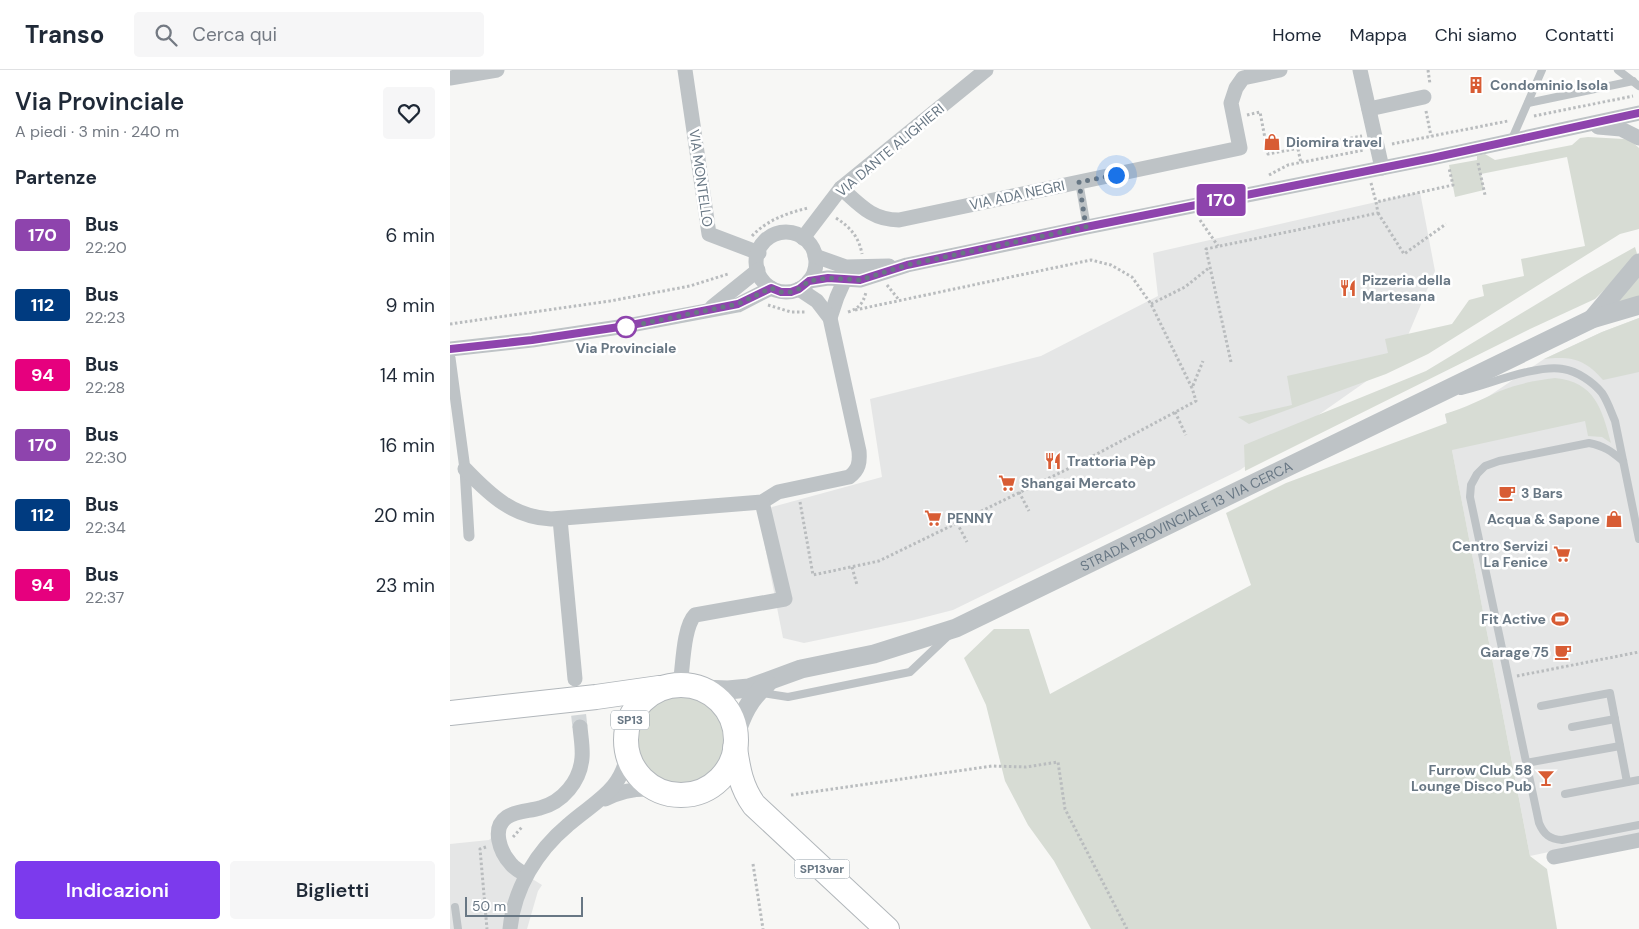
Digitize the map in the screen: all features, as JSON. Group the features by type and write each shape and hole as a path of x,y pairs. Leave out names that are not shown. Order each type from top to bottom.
{"main road":[{"name":"STRADA PROVINCIALE 13 VIA CERCA","path":"450,713 683,687"},
{"name":"SP13","path":"683,687 650,695 633,714 626,736 631,762 637,773 649,784 674,794 702,791 720,778 730,764 735,742"},
{"path":"683,687 714,696 724,706 731,718 735,742"},
{"name":"STRADA PROVINCIALE 13 VIA CERCA","path":"596,697 610,699 620,705 626,714 629,725"},
{"name":"SP13var","path":"735,742 742,782 748,796 757,809 887,929"},
{"name":"SP13var","path":"688,794 727,796 757,809"}],"street":[{"path":"450,78 498,70"},
{"name":"VIA MONTELLO","path":"685,70 709,234 759,253"},
{"name":"VIA DANTE ALIGHIERI","path":"803,238 840,188 986,70"},
{"name":"VIA ADA NEGRI","path":"840,188 866,211 886,220 899,220 1240,148 1231,103 1241,74 1280,70"},
{"path":"1360,70 1382,168"},
{"path":"1369,109 1424,97"},
{"path":"804,285 816,268 815,256 810,244 803,238 789,233 776,234 767,240 759,253 758,270 761,278 771,288 786,292 828,278 846,279 864,273 1475,149 1639,113"},
{"path":"1574,127 1616,128 1629,132 1639,138"},
{"path":"815,256 864,273"},
{"name":"STRADA PROVINCIALE 13 VIA CERCA","path":"1592,319 1639,263"},
{"path":"708,309 758,270"},
{"path":"465,469 481,486 501,502 520,513 542,519 762,502 778,492 849,476 855,472 859,463 837,316 837,297 846,279"},
{"path":"804,285 817,301 837,316"},
{"path":"450,349 532,340 626,326 738,304 771,288"},
{"name":"STRADA PROVINCIALE 13 VIA CERCA","path":"683,687 739,690 764,687 801,669 874,654 956,628 1592,319 1639,305"},
{"path":"450,358 465,469 469,536"},
{"path":"683,687 687,630 690,620 695,615 785,599 762,502"},
{"path":"560,519 575,679"},
{"name":"SP13","path":"735,742 745,710 764,687"},
{"path":"526,876 512,866 503,854 499,844 498,832 500,824 506,817 513,814 539,809 553,803 569,789 577,776 582,760 580,728"},
{"path":"510,929 516,900 526,876 537,858 569,824 609,792 618,781 626,764 628,750"},
{"path":"599,801 616,793 631,790 660,790"},
{"path":"1554,857 1639,840"}],"lane":[{"path":"1511,141 1542,70"},
{"path":"1618,70 1636,84"},
{"path":"1528,103 1636,84"},
{"path":"1079,182 1086,227"},
{"path":"1420,402 1520,374 1547,369 1562,369 1576,373 1601,393 1608,403 1615,421 1639,539"},
{"path":"1623,461 1612,451 1601,445 1589,443 1492,464 1485,466 1477,474 1471,485 1470,497 1539,823 1543,833 1552,839 1562,840 1639,824"},
{"path":"764,687 788,696 910,672 956,628"},
{"path":"1541,706 1610,692 1627,782"},
{"path":"1572,727 1615,719"},
{"path":"1526,763 1620,746"},
{"path":"1565,794 1639,780"},
{"path":"455,907 458,929"}],"path":[{"path":"1260,112 1268,154 1376,140 1431,136 1639,94"},
{"path":"1424,97 1431,136"},
{"path":"1261,176 1269,175 1288,165 1301,163 1376,140"},
{"path":"1298,149 1301,163"},
{"path":"1475,149 1485,195"},
{"path":"1446,224 1404,254 1378,213 1376,202 1452,185"},
{"path":"1191,206 1218,246"},
{"path":"743,247 756,231 783,215 813,207 824,210 849,227 861,250 866,293 863,303 855,309 837,316"},
{"path":"1231,362 1206,249 1378,213"},
{"path":"861,250 870,251"},
{"path":"753,297 760,303 791,312 813,311 824,319 1091,260 1111,265 1132,277 1151,304 1192,388 1196,401 1080,463 879,561 852,567 812,575 797,488"},
{"path":"1151,304 1186,287 1210,267"},
{"path":"450,324 610,301 690,286 740,270 742,283"},
{"path":"1192,388 1204,361"},
{"path":"1175,412 1186,435"},
{"path":"1019,492 1029,511"},
{"path":"957,523 967,542"},
{"path":"852,567 857,585"},
{"path":"1508,678 1639,652"},
{"path":"791,795 992,766 1026,767 1058,762 1065,809 1127,929"},
{"path":"753,864 763,929"}],"shaded area":[{"path":"1580,138 1630,140 1639,148 1639,229 1620,234 1428,354 1386,374 1249,424 1238,417 1292,405 1287,376 1388,353 1385,339 1452,324 1469,300 1484,296 1482,285 1524,276 1521,259 1585,246 1567,157 1481,174 1484,190 1455,197 1449,165 1477,160 1477,156 1485,154 1495,160 1572,145"},
{"path":"1420,192 1435,271 1398,359 1240,470 953,610 804,643 783,638 759,516 772,507 882,477 870,399 1041,356 1158,296 1153,253"},
{"path":"1635,247 1638,257 1595,299 1530,329 1245,471 1244,445 1426,371"},
{"path":"1639,277 1639,297 1612,304"},
{"path":"1639,318 1639,833 1530,856 1445,414 1466,408 1489,396 1544,359 1602,332"},
{"path":"1639,318 1639,372 1603,380 1590,367 1577,360 1562,358 1544,359 1602,332"},
{"path":"1555,378 1579,385 1595,399 1604,419 1611,443 1602,437 1588,436 1585,421 1452,450 1530,856 1547,869 1557,929 1091,929 1054,861 1028,825 1005,781 986,705 964,658 994,629 1029,629 1050,694 1251,585 1226,513 1286,483 1447,423 1445,414 1500,391 1513,386"},
{"path":"681,696 698,699 712,709 722,723 725,740 722,757 712,771 698,781 681,784 664,781 650,771 640,757 637,740 640,723 650,709 664,699"},
{"path":"498,832 526,875 542,885 538,891 527,929 450,929 450,844 489,840"}],"tunnel":[{"path":"576,692 580,727"}],"bus line":[{"name":"170","path":"450,349 532,340 626,326 738,304 771,288 781,292 791,292 806,285 809,281 828,278 860,280 907,265 1432,158 1639,113"}],"place":[{"name":"Condominio Isola","path":"1476,85"},
{"name":"Diomira travel","path":"1272,142"},
{"name":"Pizzeria della Martesana","path":"1348,288"},
{"name":"Via Provinciale","path":"626,327"},
{"name":"Trattoria Pèp","path":"1053,461"},
{"name":"Shangai Mercato","path":"1007,483"},
{"name":"3 Bars","path":"1507,493"},
{"name":"PENNY","path":"933,518"},
{"name":"Acqua & Sapone","path":"1614,519"},
{"name":"Centro Servizi La Fenice","path":"1562,554"},
{"name":"Fit Active","path":"1560,619"},
{"name":"Garage 75","path":"1563,652"},
{"name":"Furrow Club 58 Lounge Disco Pub","path":"1546,778"}],"route":[{"path":"626,327 738,304 771,288 781,292 791,292 806,285 809,281 828,278 860,280 907,265 1086,227 1079,182 1116,175"}]}
